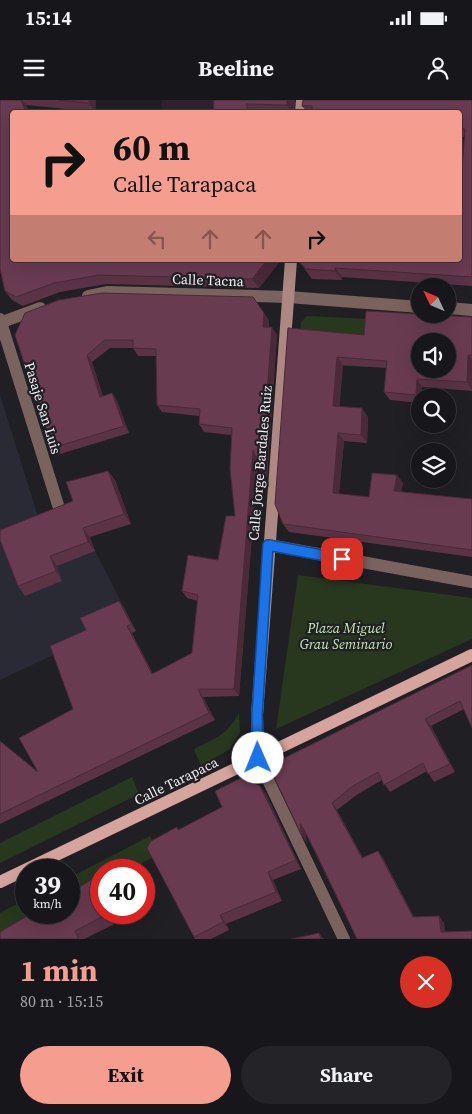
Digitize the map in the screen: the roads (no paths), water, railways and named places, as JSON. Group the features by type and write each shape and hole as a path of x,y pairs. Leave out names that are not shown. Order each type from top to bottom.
{"main road":[{"name":"Calle Tarapaca","path":"0,882 472,655"}],"street":[{"name":"Calle Jorge Bardales Ruiz","path":"258,758 257,715 268,545 291,262"},
{"name":"Calle Tacna","path":"80,297 107,292 288,297 411,306"},
{"path":"0,321 53,304"},
{"path":"456,309 472,310"},
{"name":"Pasaje San Luis","path":"0,321 58,506"},
{"path":"268,545 472,582"},
{"path":"258,758 344,939"}],"park label":[{"name":"Plaza Miguel Grau Seminario","path":"346,636"}]}
